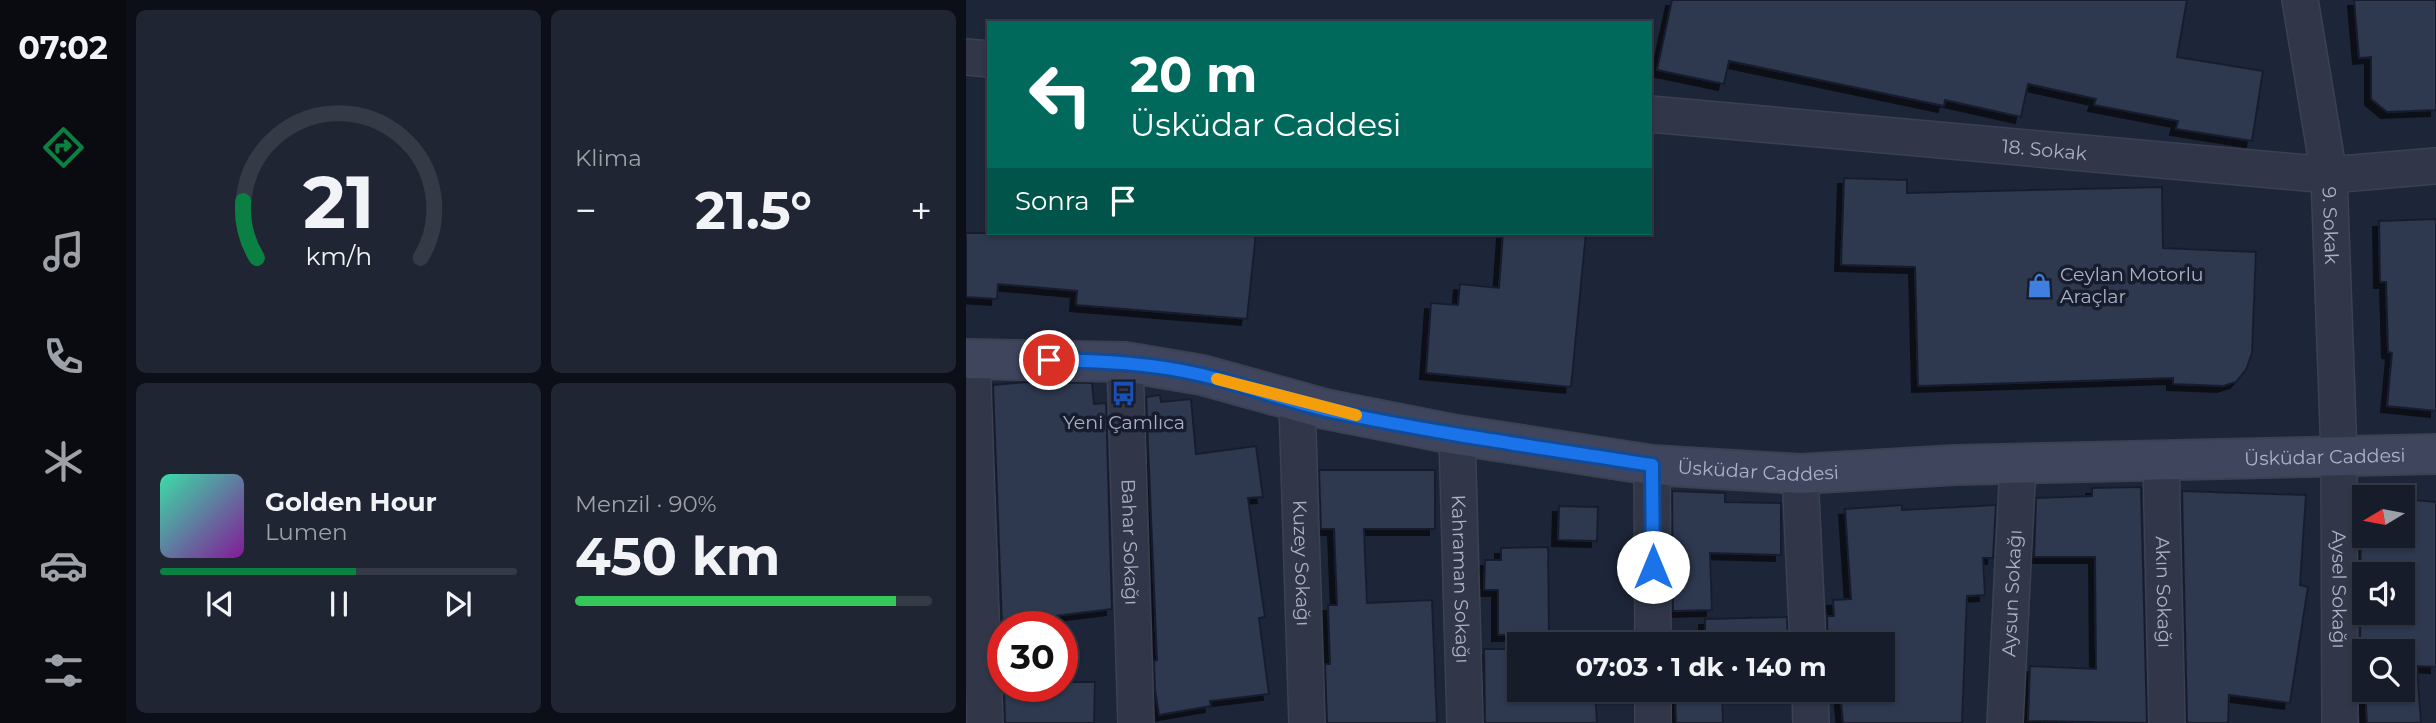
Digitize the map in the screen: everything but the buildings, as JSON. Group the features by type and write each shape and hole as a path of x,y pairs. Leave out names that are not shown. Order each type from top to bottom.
{"main road":[{"name":"Üsküdar Caddesi","path":"969,358 1125,362 1202,375 1297,402 1457,435 1652,465 1800,474 2018,464 2339,454 2436,454"}],"street":[{"name":"9. Sokak","path":"2300,0 2329,175 2339,454"},
{"path":"966,57 987,59"},
{"name":"18. Sokak","path":"1652,114 2329,175 2436,166"},
{"path":"969,358 985,723"},
{"name":"Bahar Sokağı","path":"1125,362 1136,723"},
{"name":"Kuzey Sokağı","path":"1297,402 1307,723"},
{"name":"Kahraman Sokağı","path":"1457,435 1465,723"},
{"name":"Aysel Sokağı","path":"2339,454 2340,723"},
{"name":"Akın Sokağı","path":"2161,461 2167,723"},
{"name":"Aysun Sokağı","path":"2005,723 2018,464"},
{"path":"1652,465 1653,632"},
{"path":"1800,474 1807,632"},
{"path":"1653,702 1653,723"},
{"path":"1810,702 1811,723"}],"slow traffic":[{"path":"1217,379 1325,410 1356,415"}],"place":[{"name":"Ceylan Motorlu Araçlar","path":"2040,285"},
{"name":"Yeni Çamlıca","path":"1124,394"}],"route":[{"path":"1049,360 1125,362 1151,366 1202,375 1325,410 1457,435 1652,465 1653,567"}]}
